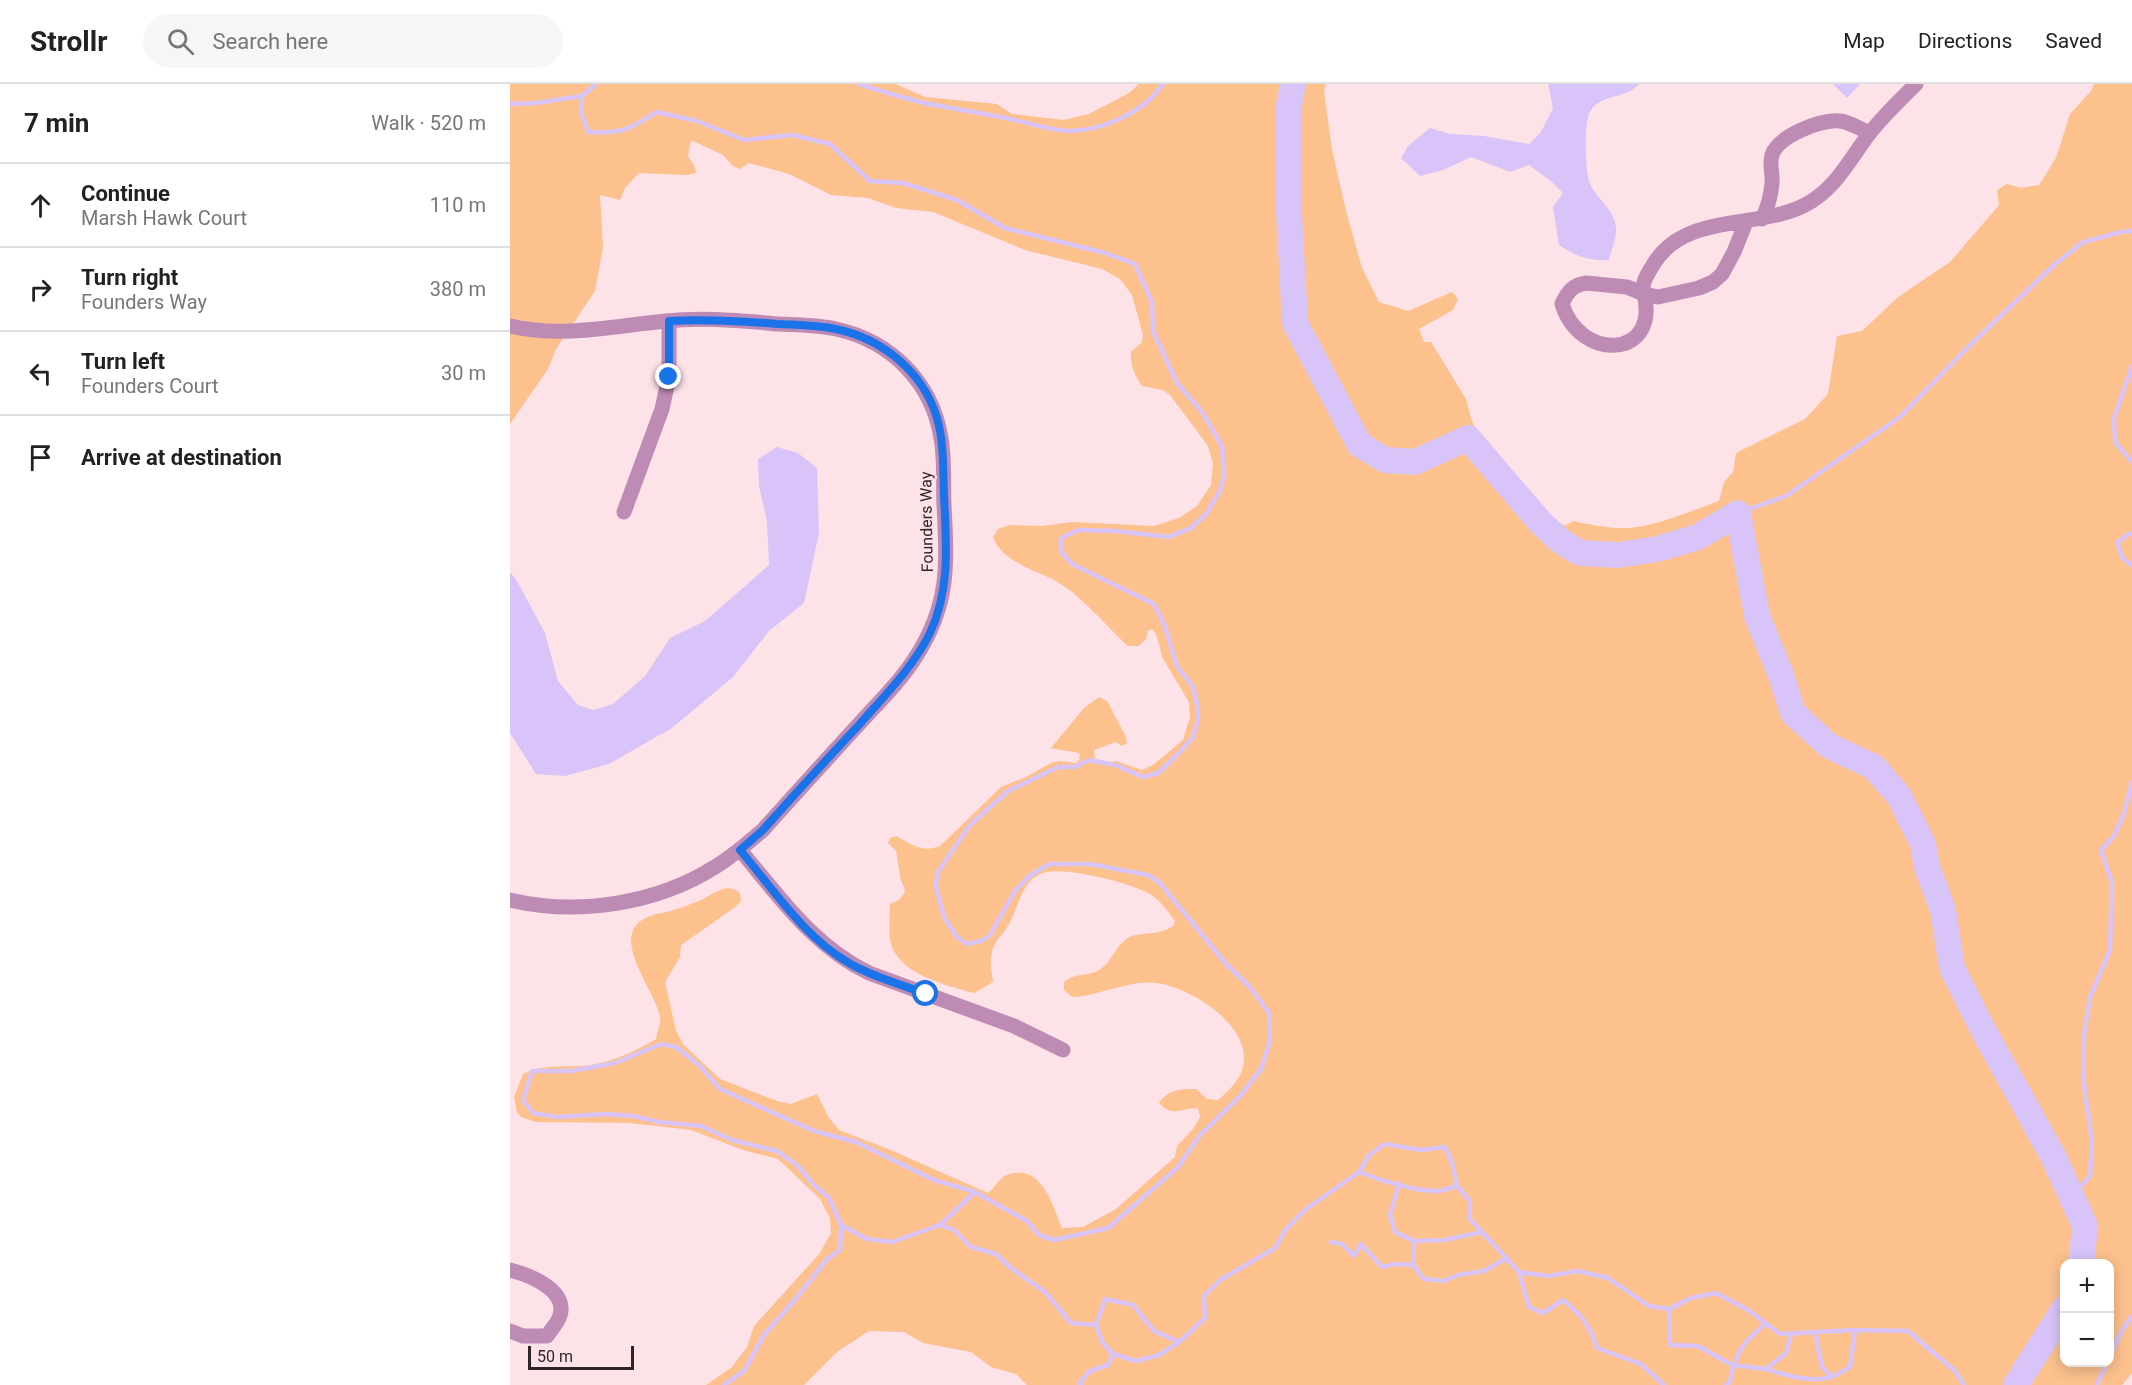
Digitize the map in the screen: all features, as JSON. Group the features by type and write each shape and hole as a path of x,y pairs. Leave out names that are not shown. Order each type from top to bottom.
{"street":[{"path":"1743,222 1744,226 1734,252 1722,274 1713,282 1699,288 1658,297 1644,294 1627,287 1586,283 1569,291 1563,304 1569,322 1601,345 1620,346 1636,336 1643,325 1646,304 1644,294 1642,287 1657,258 1670,243 1702,228 1762,219 1785,213 1817,198 1847,166 1887,112 1916,84"},
{"path":"1762,219 1769,201 1773,153 1780,143 1802,129 1838,120 1870,133"},
{"name":"Founders Way","path":"510,326 551,332 580,332 669,321 712,319 834,328 872,341 910,370 928,396 937,418 942,440 947,563 944,591 929,633 903,676 763,830 740,850 692,879 661,892 629,901 575,907 544,906 510,900"},
{"path":"624,512 662,409 669,377 669,321"},
{"path":"740,850 815,937 849,963 869,973 1014,1026 1063,1050"},
{"path":"510,1270 549,1285 560,1301 560,1318 547,1336 524,1336 510,1331"}],"shaded area":[{"path":"510,84 896,84 925,97 997,104 1012,114 1063,120 1089,114 1129,93 1139,84 1326,84 1324,91 1332,150 1347,215 1362,268 1379,302 1408,311 1452,292 1458,299 1453,310 1419,329 1424,342 1431,342 1466,399 1477,433 1499,459 1499,465 1541,512 1565,526 1573,521 1622,528 1640,527 1719,501 1724,482 1733,472 1736,453 1805,419 1828,394 1837,336 1862,331 1898,297 1950,262 1999,205 1997,190 2007,184 2021,188 2039,185 2056,158 2070,114 2091,91 2094,84 2132,84 2132,1373 2122,1385 1027,1385 1016,1374 991,1367 971,1352 923,1343 904,1332 869,1331 837,1352 804,1385 706,1385 732,1367 747,1347 754,1326 820,1253 831,1233 830,1218 820,1199 778,1159 743,1150 691,1130 630,1123 536,1122 521,1117 517,1112 514,1097 523,1074 539,1068 582,1066 608,1061 641,1048 656,1039 660,1017 638,967 631,940 634,929 642,920 683,907 725,889 730,888 740,893 741,901 734,908 681,945 680,957 665,982 676,1031 683,1044 720,1079 777,1101 791,1104 817,1094 829,1118 839,1130 988,1193 1005,1176 1023,1173 1032,1176 1045,1190 1062,1228 1083,1227 1116,1209 1175,1157 1177,1146 1193,1129 1200,1117 1198,1108 1173,1111 1164,1108 1159,1103 1167,1095 1180,1090 1196,1089 1207,1099 1218,1100 1239,1077 1244,1057 1241,1042 1232,1027 1204,1002 1188,993 1157,983 1146,982 1083,996 1072,997 1064,990 1064,982 1099,970 1108,962 1118,947 1132,936 1164,931 1173,926 1175,921 1164,906 1150,894 1141,890 1112,880 1078,873 1062,871 1040,874 1028,883 1009,924 993,947 991,962 993,982 974,993 929,979 908,967 894,951 889,928 890,904 899,900 905,892 896,851 888,843 890,838 896,836 912,845 928,849 940,846 1001,787 1051,763 1060,761 1076,763 1080,754 1051,748 1084,708 1099,697 1107,701 1127,743 1122,746 1116,742 1094,750 1095,760 1116,761 1142,770 1153,765 1183,740 1190,717 1189,702 1163,659 1156,634 1152,629 1148,631 1146,639 1139,646 1128,646 1066,587 1020,564 1004,553 997,546 993,537 998,529 1010,525 1042,526 1072,522 1154,526 1179,518 1197,506 1211,485 1213,464 1208,446 1170,395 1163,390 1142,386 1137,378 1132,366 1131,352 1142,342 1143,335 1132,295 1120,279 1102,269 1025,250 933,212 896,208 868,198 831,195 789,174 749,163 740,169 733,166 723,155 691,140 688,156 696,173 687,175 639,173 625,188 620,200 600,195 603,247 595,291 556,349 548,369 510,424"},
{"path":"1548,84 1639,84 1593,107 1587,120 1588,178 1593,189 1609,210 1616,228 1609,260 1582,257 1559,245 1553,207 1563,193 1529,165 1510,172 1471,157 1443,170 1420,176 1401,158 1408,146 1430,128 1450,134 1484,136 1529,144 1541,132 1553,108"},
{"path":"1833,84 1860,84 1847,98"},
{"path":"777,447 798,453 817,468 819,533 804,603 769,631 733,677 672,728 609,764 565,776 536,774 510,733 510,572 545,633 558,681 578,705 593,710 613,704 645,676 670,638 705,621 769,565 767,521 759,486 758,459"}],"waterway":[{"path":"510,104 536,103 582,96 596,84"},
{"path":"859,84 925,103 1068,131 1095,128 1122,118 1145,103 1163,84"},
{"path":"1293,84 1288,110 1288,195 1295,323 1359,444 1385,460 1415,462 1468,438 1540,522 1559,540 1580,553 1618,555 1657,549 1698,537 1738,513 1757,616 1781,675 1793,713 1829,746 1874,767 1899,796 1923,844 1927,867 1943,910 1952,968 1981,1026 2054,1158 2085,1226 2082,1259"},
{"path":"582,96 581,113 588,132 624,130 656,112 697,121 744,140 792,135 830,144 870,181 903,183 957,200 1005,228 1105,253 1135,264 1152,302 1153,331 1177,383 1202,412 1222,446 1224,475 1220,491 1206,514 1191,528 1169,537 1115,531 1078,530 1061,538 1061,552 1072,564 1154,604 1164,624 1177,666 1193,687 1198,719 1193,737 1158,773 1143,777 1115,765 1089,760 1075,767 1058,767 1008,791 969,826 937,873 936,887 944,917 957,937 967,944 981,941 990,935 1015,891 1029,876 1049,864 1090,864 1148,875 1159,882 1226,964 1249,986 1269,1013 1270,1041 1261,1069 1240,1096 1200,1135 1177,1168 1108,1228 1054,1240 1039,1235 1027,1221 975,1192 934,1180 856,1142 814,1131 720,1089 699,1065 676,1047 661,1044 615,1063 571,1071 532,1071 523,1100 533,1113 557,1117 606,1114 633,1116 659,1122 701,1126 732,1140 777,1151 798,1166 829,1198 841,1225 840,1250 827,1259 763,1336 745,1370 724,1385"},
{"path":"1738,513 1786,496 1900,417 1967,348 2055,264 2083,242 2132,231"},
{"path":"2132,366 2114,418 2115,442 2132,462"},
{"path":"2132,533 2117,543 2122,557 2132,566"},
{"path":"2072,1197 2090,1176 2092,1141 2083,1078 2084,1034 2090,997 2110,950 2112,883 2101,850 2114,836 2124,813 2132,782"},
{"path":"841,1225 867,1239 892,1242 940,1225 954,1230 971,1247 996,1254 1011,1268 1045,1292 1071,1323 1096,1325 1105,1299 1133,1305 1154,1331 1179,1342 1205,1318 1204,1296 1220,1280 1275,1248 1286,1229 1306,1209 1359,1172 1369,1155 1385,1144 1421,1150 1445,1147 1452,1163 1457,1186 1470,1201 1469,1218 1519,1272 1548,1276 1578,1271 1608,1278 1649,1306 1669,1309 1691,1298 1716,1293 1748,1310 1780,1334 1855,1330 1908,1331 1955,1371 1964,1385"},
{"path":"1359,1172 1420,1190 1440,1191 1457,1186"},
{"path":"1399,1183 1390,1215 1395,1232 1414,1241 1444,1240 1482,1232"},
{"path":"940,1225 975,1192"},
{"path":"1414,1241 1413,1265 1424,1279 1444,1281 1458,1275 1484,1271 1507,1258"},
{"path":"1331,1242 1342,1244 1354,1256 1361,1244 1382,1267 1395,1264 1413,1265"},
{"path":"1519,1272 1529,1307 1543,1313 1563,1300 1584,1321 1592,1333 1597,1348 1641,1364 1664,1385"},
{"path":"1669,1309 1670,1345 1698,1346 1732,1365 1766,1369 1786,1353 1791,1334"},
{"path":"2016,1385 2061,1313"},
{"path":"2114,1348 2132,1316"},
{"path":"1726,1385 1730,1382 1734,1363 1741,1348 1766,1323"},
{"path":"1096,1325 1102,1342 1113,1354 1136,1361 1159,1355 1179,1342"},
{"path":"1766,1369 1808,1379 1835,1375 1850,1367 1855,1330"},
{"path":"1815,1333 1822,1367 1832,1377"},
{"path":"1081,1385 1079,1383 1090,1371 1108,1365 1113,1354"},
{"path":"2097,1385 2105,1367"}],"route":[{"path":"669,377 669,321 712,319 814,326 834,328 872,341 910,370 928,396 937,418 942,440 947,563 944,591 929,633 903,676 763,830 740,850 815,937 832,951 869,973 926,994"}]}
